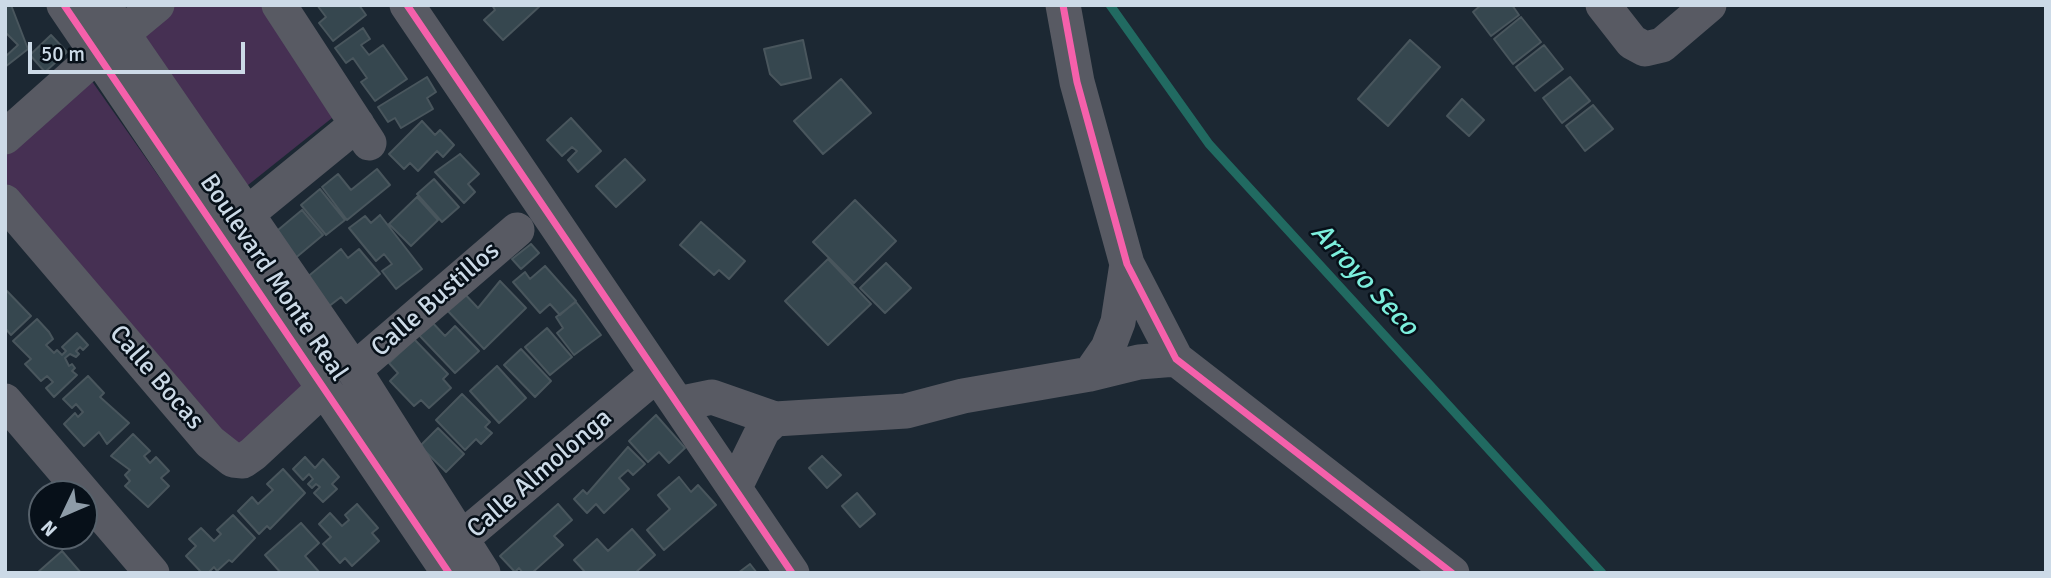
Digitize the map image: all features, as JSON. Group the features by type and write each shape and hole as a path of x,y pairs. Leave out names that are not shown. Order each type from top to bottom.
{"street":[{"name":"Boulevard Monte Real","path":"64,5 108,31 247,214 354,370 443,561"},
{"path":"5,137 108,31 157,5"},
{"path":"247,214 363,133 279,5"},
{"path":"407,5 792,573"},
{"path":"1063,5 1077,82 1127,264 1176,359 1452,573"},
{"path":"1603,5 1632,42 1645,50 1662,45 1709,5"},
{"name":"Boulevard Monte Real","path":"108,31 323,389 443,561 483,573"},
{"name":"Calle Bocas","path":"5,202 210,442 233,460 243,461 253,454 323,389"},
{"name":"Calle Bustillos","path":"354,370 517,230"},
{"path":"1090,374 1108,348 1118,322 1127,264"},
{"path":"678,404 712,397 775,419 906,411 963,396 1090,374 1139,362 1176,359"},
{"name":"Calle Almolonga","path":"443,561 657,373"},
{"path":"5,401 152,573"},
{"path":"735,487 763,430 775,419"}],"shaded area":[{"path":"174,5 265,5 337,114 243,189 142,34"},
{"path":"89,77 308,389 235,460 5,187 5,152"}],"building":[{"path":"5,5 11,5 28,49 5,67"},
{"path":"317,5 359,5 366,15 333,41 319,23 326,17"},
{"path":"492,5 541,5 503,40 484,20 495,10"},
{"path":"1481,5 1512,5 1519,15 1491,36 1473,12"},
{"path":"1521,17 1541,42 1513,64 1494,39"},
{"path":"363,28 370,39 361,45 369,55 383,45 407,79 375,101 361,82 367,78 353,58 346,63 335,48"},
{"path":"5,32 18,45 5,57"},
{"path":"51,35 67,52 45,72 30,55"},
{"path":"803,40 811,78 781,85 770,74 764,49"},
{"path":"1410,40 1440,67 1388,126 1358,99"},
{"path":"1544,45 1563,69 1535,91 1516,67"},
{"path":"427,77 436,92 427,98 433,109 401,128 395,118 388,122 378,107"},
{"path":"1570,77 1590,101 1562,123 1543,98"},
{"path":"841,79 871,113 823,154 794,121"},
{"path":"1462,99 1484,120 1469,136 1447,116"},
{"path":"1593,105 1613,129 1585,151 1566,126"},
{"path":"571,118 601,151 578,172 568,160 577,151 572,147 562,156 547,140"},
{"path":"422,121 435,135 440,130 454,145 443,157 437,151 418,171 410,163 404,169 389,154"},
{"path":"460,154 479,174 468,184 475,192 464,203 435,172"},
{"path":"625,159 645,180 616,207 596,186"},
{"path":"377,169 390,185 347,220 322,187 338,174 351,190"},
{"path":"434,179 459,207 442,222 417,194"},
{"path":"320,189 345,220 326,235 301,205"},
{"path":"417,197 438,220 411,246 389,224"},
{"path":"855,200 896,241 854,283 813,242"},
{"path":"302,210 323,235 293,260 272,235"},
{"path":"380,215 422,269 396,289 382,271 392,264 384,254 376,261 349,228 365,216 371,223"},
{"path":"701,222 745,261 729,279 719,270 714,275 680,245"},
{"path":"531,244 539,253 521,269 512,259"},
{"path":"341,249 348,258 359,249 380,274 346,303 341,297 328,307 305,279"},
{"path":"828,259 871,304 828,345 785,301"},
{"path":"886,263 911,288 885,313 860,288"},
{"path":"545,266 576,301 560,315 550,304 540,313 513,282 525,272 530,279"},
{"path":"500,281 526,308 484,349 445,308 462,291 478,308"},
{"path":"5,289 31,316 11,335 5,328"},
{"path":"576,302 601,335 574,355 557,333 563,328 556,317"},
{"path":"37,319 53,339 46,345 54,353 57,350 62,355 66,351 62,347 77,333 88,345 83,350 80,347 76,351 79,354 76,357 70,354 65,358 69,366 72,364 75,368 72,371 77,375 54,397 46,388 53,382 47,376 41,381 25,364 31,359 13,341"},
{"path":"430,320 445,336 455,326 479,351 455,373 417,333"},
{"path":"547,328 572,357 550,375 525,347"},
{"path":"414,339 448,374 443,379 451,388 429,408 421,400 414,406 390,381 398,373 389,363"},
{"path":"521,349 551,381 535,397 504,365"},
{"path":"497,366 526,398 499,423 470,391"},
{"path":"88,376 104,393 100,397 129,423 107,444 99,432 84,446 64,424 75,413 78,417 83,412 76,404 72,408 63,399"},
{"path":"462,394 490,422 485,427 492,433 481,444 476,439 465,450 436,420"},
{"path":"656,415 685,448 669,463 659,452 648,462 629,441"},
{"path":"438,428 464,454 446,472 420,446"},
{"path":"133,434 150,451 144,456 150,463 156,457 169,471 161,478 169,486 148,507 125,486 130,481 125,475 130,470 111,456"},
{"path":"628,447 645,464 633,475 628,470 619,478 629,489 604,513 596,504 587,513 574,499 583,490 587,494"},
{"path":"822,456 841,475 827,488 809,468"},
{"path":"305,457 315,468 323,459 339,477 332,484 337,489 323,502 314,493 320,487 316,484 312,488 308,484 313,479 309,474 303,480 293,469"},
{"path":"283,469 305,493 270,529 267,526 259,534 238,511 252,497 258,504 273,490 267,484"},
{"path":"679,477 691,492 698,485 716,505 664,550 647,530 670,509 658,495"},
{"path":"857,493 875,514 860,527 842,506"},
{"path":"357,504 378,528 372,533 379,541 352,566 345,558 340,563 323,544 331,537 319,524 330,513 342,526 349,520 345,515"},
{"path":"558,504 572,520 554,536 563,545 532,573 523,573 519,568 515,572 500,556"},
{"path":"233,515 255,538 232,562 229,560 217,571 214,567 208,573 202,573 186,556 196,546 189,539 201,528 214,541 221,534 217,530"},
{"path":"301,523 319,543 305,556 320,573 281,573 265,555"},
{"path":"632,529 655,555 635,573 586,573 574,560 597,539 608,551"},
{"path":"62,551 81,573 37,573"},
{"path":"750,564 757,573 738,573"}],"waterway":[{"name":"Arroyo Seco","path":"1110,5 1209,144 1602,573"}],"cycle path":[{"path":"64,5 449,573"},
{"path":"407,5 792,573"},
{"path":"1063,5 1077,82 1127,264 1176,359 1452,573"}]}
